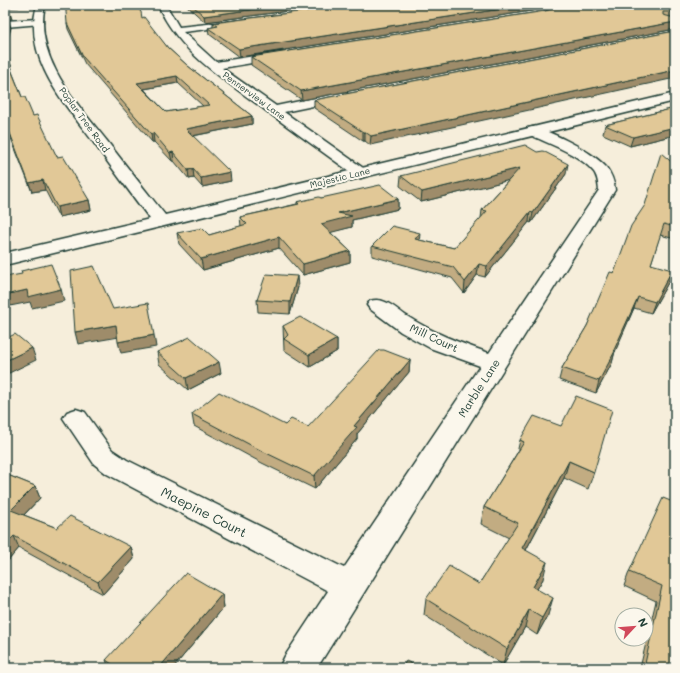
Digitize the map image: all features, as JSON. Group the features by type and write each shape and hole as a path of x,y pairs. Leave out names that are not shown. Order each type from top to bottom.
{"street":[{"name":"Poplar Tree Road","path":"41,5 38,22 42,48 54,77 76,110 162,222"},
{"name":"Pennerview Lane","path":"162,5 169,20 177,30 190,45 213,66 361,173"},
{"path":"177,30 253,20"},
{"path":"5,24 38,22"},
{"path":"213,66 294,52"},
{"path":"274,110 351,95"},
{"name":"Majestic Lane","path":"5,259 675,97"},
{"name":"Marble Lane","path":"297,668 606,190 607,185 605,178 594,163 574,151 534,132"},
{"name":"Mill Court","path":"377,305 409,327 438,343 495,363"},
{"name":"Maepine Court","path":"76,418 103,457 117,467 350,587"}],"building":[{"path":"6,5 10,13 5,13"},
{"path":"66,5 135,5 141,12 142,18 144,17 168,48 188,66 252,116 186,129 230,172 201,178 193,169 188,170 173,152 170,153 153,133 151,134 83,57 67,23","holes":["177,76 209,105 166,112 137,83"]},
{"path":"192,5 286,5 204,16"},
{"path":"351,5 527,5 239,49 208,28 218,26 213,23"},
{"path":"564,5 675,5 675,12 663,12 663,15 675,18 675,22 301,91 251,57 545,11"},
{"path":"5,22 9,22 5,37"},
{"path":"675,31 675,70 371,136 314,100"},
{"path":"5,51 22,97 25,97 33,116 37,115 57,157 63,156 89,200 57,207 43,180 29,183 5,120 7,120 5,114"},
{"path":"675,108 675,127 633,137 605,125"},
{"path":"525,145 537,152 543,151 568,164 533,213 530,212 487,266 479,264 465,282 453,267 372,246 392,226 420,233 415,239 454,248 487,211 482,210 520,168 422,192 401,176"},
{"path":"661,153 675,165 675,227 664,224 651,264 672,270 655,302 638,297 614,350 615,351 599,381 562,368 587,326 610,272 614,273 631,226 645,205"},
{"path":"380,185 398,199 338,213 352,216 321,224 350,251 303,264 279,237 201,259 177,233 202,228 209,235 247,224 240,217 299,204 297,202"},
{"path":"51,264 61,289 28,297 27,290 5,295 5,277 22,274 21,271"},
{"path":"94,266 113,309 148,303 154,335 118,342 116,325 75,332 71,271"},
{"path":"266,274 297,276 290,302 257,300"},
{"path":"300,317 337,339 309,355 284,339 288,335 283,326"},
{"path":"15,334 32,348 5,361 5,339"},
{"path":"190,337 219,362 186,378 157,352"},
{"path":"379,350 384,350 410,360 354,426 357,427 314,476 260,450 192,414 219,392 285,425 291,419 308,427"},
{"path":"576,396 612,410 594,472 569,461 522,548 547,562 533,587 553,598 542,618 529,610 507,649 426,599 449,566 479,584 518,523 484,507 524,442 520,440 534,416 561,426"},
{"path":"5,474 35,486 11,510 57,528 70,516 131,547 98,582 14,536 5,545"},
{"path":"663,498 673,502 675,498 675,668 644,668 649,647 654,647 654,622 662,586 629,572"},
{"path":"186,573 222,594 159,668 118,668 106,660"},
{"path":"406,661 421,668 402,668"}]}
